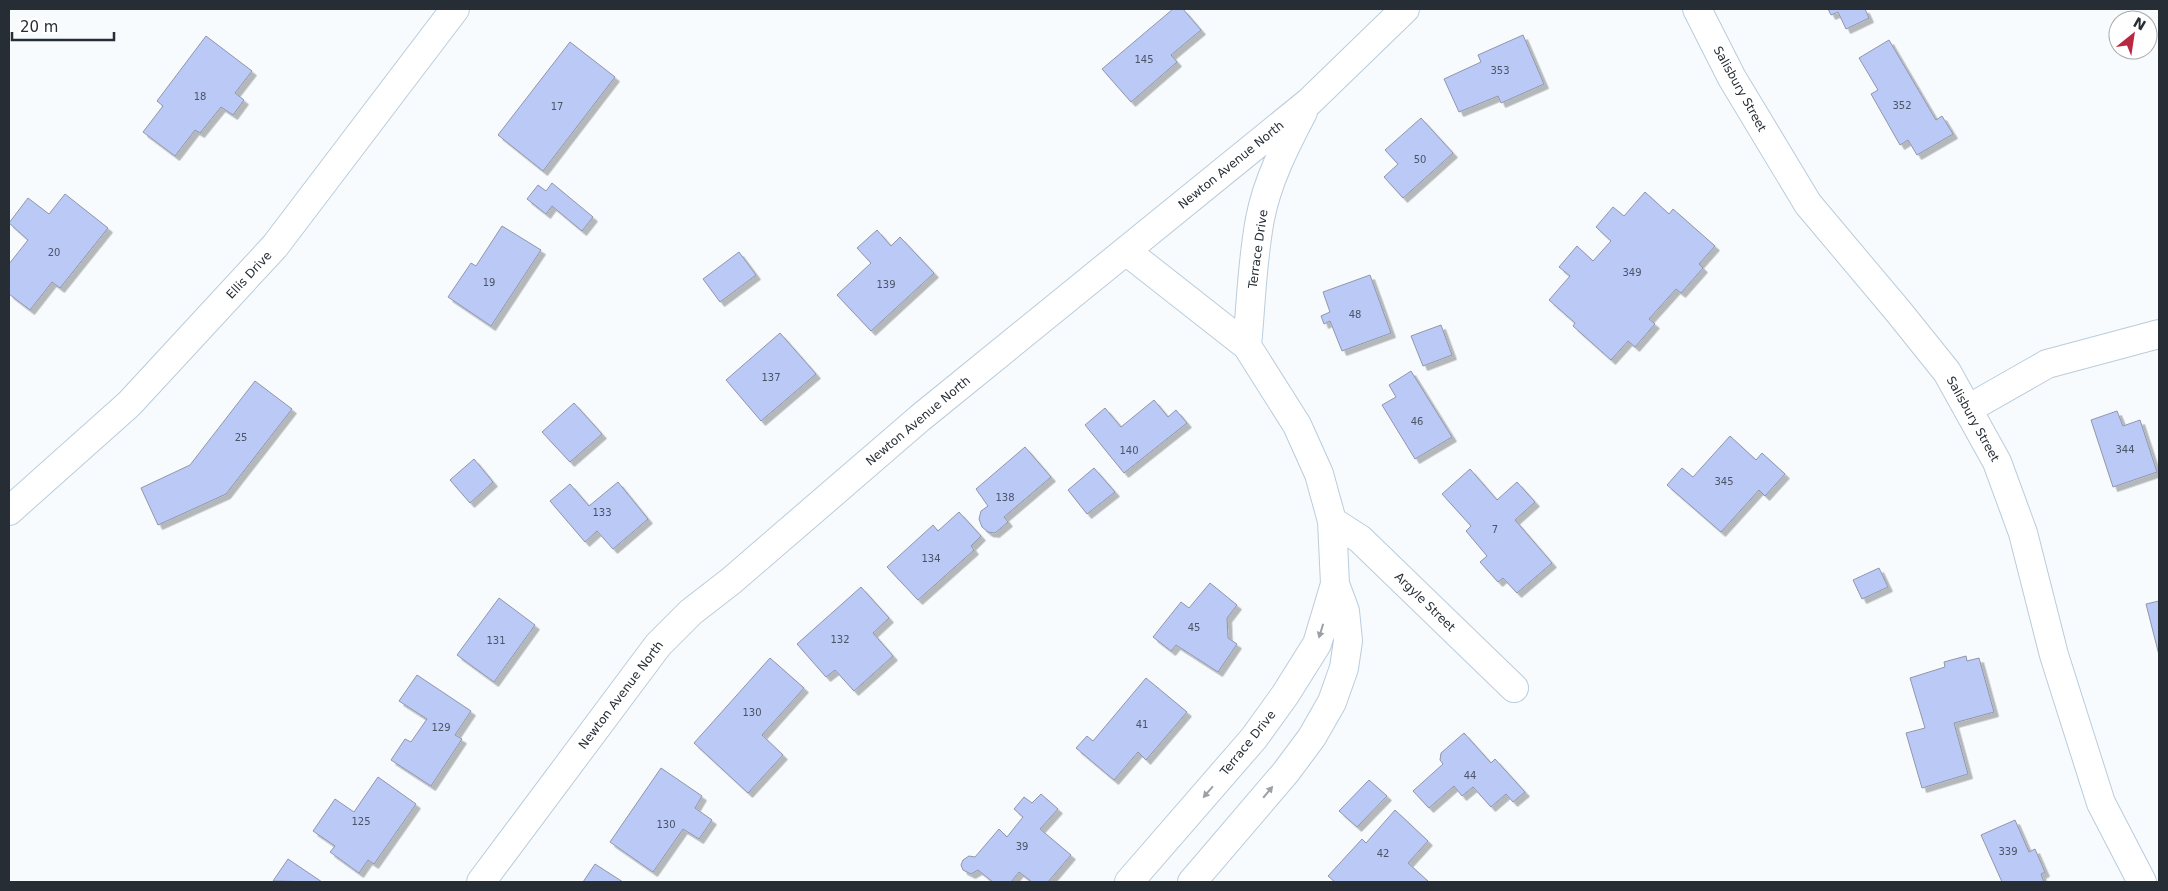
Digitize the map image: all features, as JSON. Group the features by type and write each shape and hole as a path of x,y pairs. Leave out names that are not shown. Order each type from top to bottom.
{"street":[{"name":"Ellis Drive","path":"9,511 129,404 275,246 455,9"},
{"name":"Newton Avenue North","path":"481,882 658,645 692,612 731,581 920,418 1309,102 1405,9"},
{"name":"Salisbury Street","path":"1697,9 1732,78 1808,204 1898,311 1946,372 1998,462 2023,532 2054,655 2101,803 2142,882"},
{"name":"Terrace Drive","path":"1247,346 1254,261 1260,218 1273,176 1285,147 1309,102"},
{"name":"Terrace Drive","path":"1126,251 1247,346 1296,425 1319,474 1332,521 1335,584 1317,644 1285,695 1254,738 1129,882"},
{"path":"1968,408 2047,364 2159,334"},
{"name":"Argyle Street","path":"1332,521 1360,539 1514,688"},
{"name":"Terrace Drive","path":"1192,882 1286,772 1312,737 1332,702 1344,668 1348,641 1346,611 1335,584"}],"building":[{"path":"1173,9 1183,9 1201,30 1171,55 1177,62 1131,102 1102,69"},
{"path":"1828,9 1865,9 1869,18 1846,29 1838,12 1831,15"},
{"path":"1523,35 1544,84 1501,103 1498,96 1459,112 1444,79 1481,62 1478,55"},
{"path":"206,36 252,71 235,93 244,100 233,115 221,107 200,133 195,130 175,156 143,132 163,106 157,101"},
{"path":"1889,40 1936,120 1942,116 1953,134 1917,155 1908,140 1900,145 1871,94 1878,90 1859,58"},
{"path":"570,42 615,77 543,171 498,135"},
{"path":"1421,118 1453,153 1403,198 1384,177 1398,164 1385,150"},
{"path":"552,183 593,217 582,231 552,206 546,214 527,199 538,185 546,191"},
{"path":"1645,192 1669,214 1673,209 1715,246 1699,264 1703,268 1681,293 1676,289 1649,319 1655,324 1635,347 1628,341 1611,360 1573,326 1575,323 1549,300 1570,276 1559,267 1577,246 1593,261 1611,241 1596,227 1613,207 1624,216"},
{"path":"65,194 108,228 60,288 52,282 30,310 9,294 9,264 28,240 9,223 28,198 49,214"},
{"path":"502,226 541,250 491,326 448,297 471,263 476,266"},
{"path":"877,230 891,246 900,237 934,273 871,331 837,295 871,263 857,248"},
{"path":"739,252 756,275 720,302 703,279"},
{"path":"1370,275 1391,333 1342,351 1330,321 1324,324 1321,316 1330,312 1323,292"},
{"path":"1441,325 1452,355 1423,366 1411,336"},
{"path":"780,333 816,374 761,421 726,380"},
{"path":"1411,371 1452,437 1415,459 1382,405 1396,397 1389,385"},
{"path":"255,381 292,409 226,494 158,525 141,488 190,465"},
{"path":"1154,400 1168,417 1176,410 1187,423 1124,473 1085,425 1105,408 1121,427"},
{"path":"574,403 602,434 570,462 542,432"},
{"path":"2117,411 2123,426 2140,420 2157,472 2113,487 2091,420"},
{"path":"1730,436 1756,460 1762,453 1785,474 1765,496 1759,490 1721,532 1667,485 1682,468 1693,477"},
{"path":"1025,447 1051,477 1004,517 1008,522 995,533 988,532 982,527 979,519 981,511 988,506 976,489"},
{"path":"474,459 493,482 470,503 450,480"},
{"path":"1094,468 1115,492 1087,514 1068,490"},
{"path":"1470,469 1497,500 1517,482 1535,502 1515,520 1552,563 1517,593 1503,578 1498,582 1480,562 1487,556 1466,531 1471,526 1442,494"},
{"path":"618,482 648,519 613,549 597,531 585,542 550,501 570,484 589,506"},
{"path":"959,512 981,536 971,546 974,550 918,600 887,567 933,525 938,531"},
{"path":"1879,568 1888,587 1862,599 1853,580"},
{"path":"1210,583 1237,605 1227,618 1228,638 1237,644 1218,672 1176,645 1171,651 1153,637 1181,602 1189,608"},
{"path":"861,587 889,618 873,633 893,656 854,691 835,670 826,677 797,644"},
{"path":"499,598 535,625 494,682 457,655"},
{"path":"2159,601 2159,655 2146,604"},
{"path":"1966,656 1967,661 1979,658 1994,712 1954,723 1968,774 1922,788 1906,733 1925,728 1910,678 1945,667 1944,662"},
{"path":"770,658 804,688 762,735 783,755 748,793 694,743"},
{"path":"417,675 471,711 455,735 462,739 431,786 391,760 405,739 411,742 427,719 399,701"},
{"path":"1146,678 1187,712 1146,760 1138,752 1114,780 1076,748 1087,736 1093,741"},
{"path":"1464,733 1491,763 1495,759 1525,792 1513,802 1506,794 1491,807 1473,787 1462,796 1454,786 1429,808 1413,791 1443,764 1440,760 1441,753"},
{"path":"661,768 702,796 695,808 712,820 699,839 683,829 653,872 610,842"},
{"path":"378,777 416,804 374,864 368,860 359,873 330,852 335,846 313,831 335,799 354,812"},
{"path":"1369,780 1387,796 1357,827 1339,811"},
{"path":"1041,794 1058,809 1040,829 1071,855 1048,882 1032,882 1019,872 1011,882 993,882 978,870 971,874 963,870 961,865 963,860 969,856 975,857 999,829 1007,837 1023,817 1014,809 1024,797 1032,803"},
{"path":"1395,810 1428,841 1408,863 1429,882 1335,882 1328,876 1362,839 1366,843"},
{"path":"2015,820 2029,852 2035,849 2045,872 2041,874 2044,882 2002,882 1981,835"},
{"path":"288,859 322,882 273,881"},
{"path":"595,864 623,882 583,882"}]}
